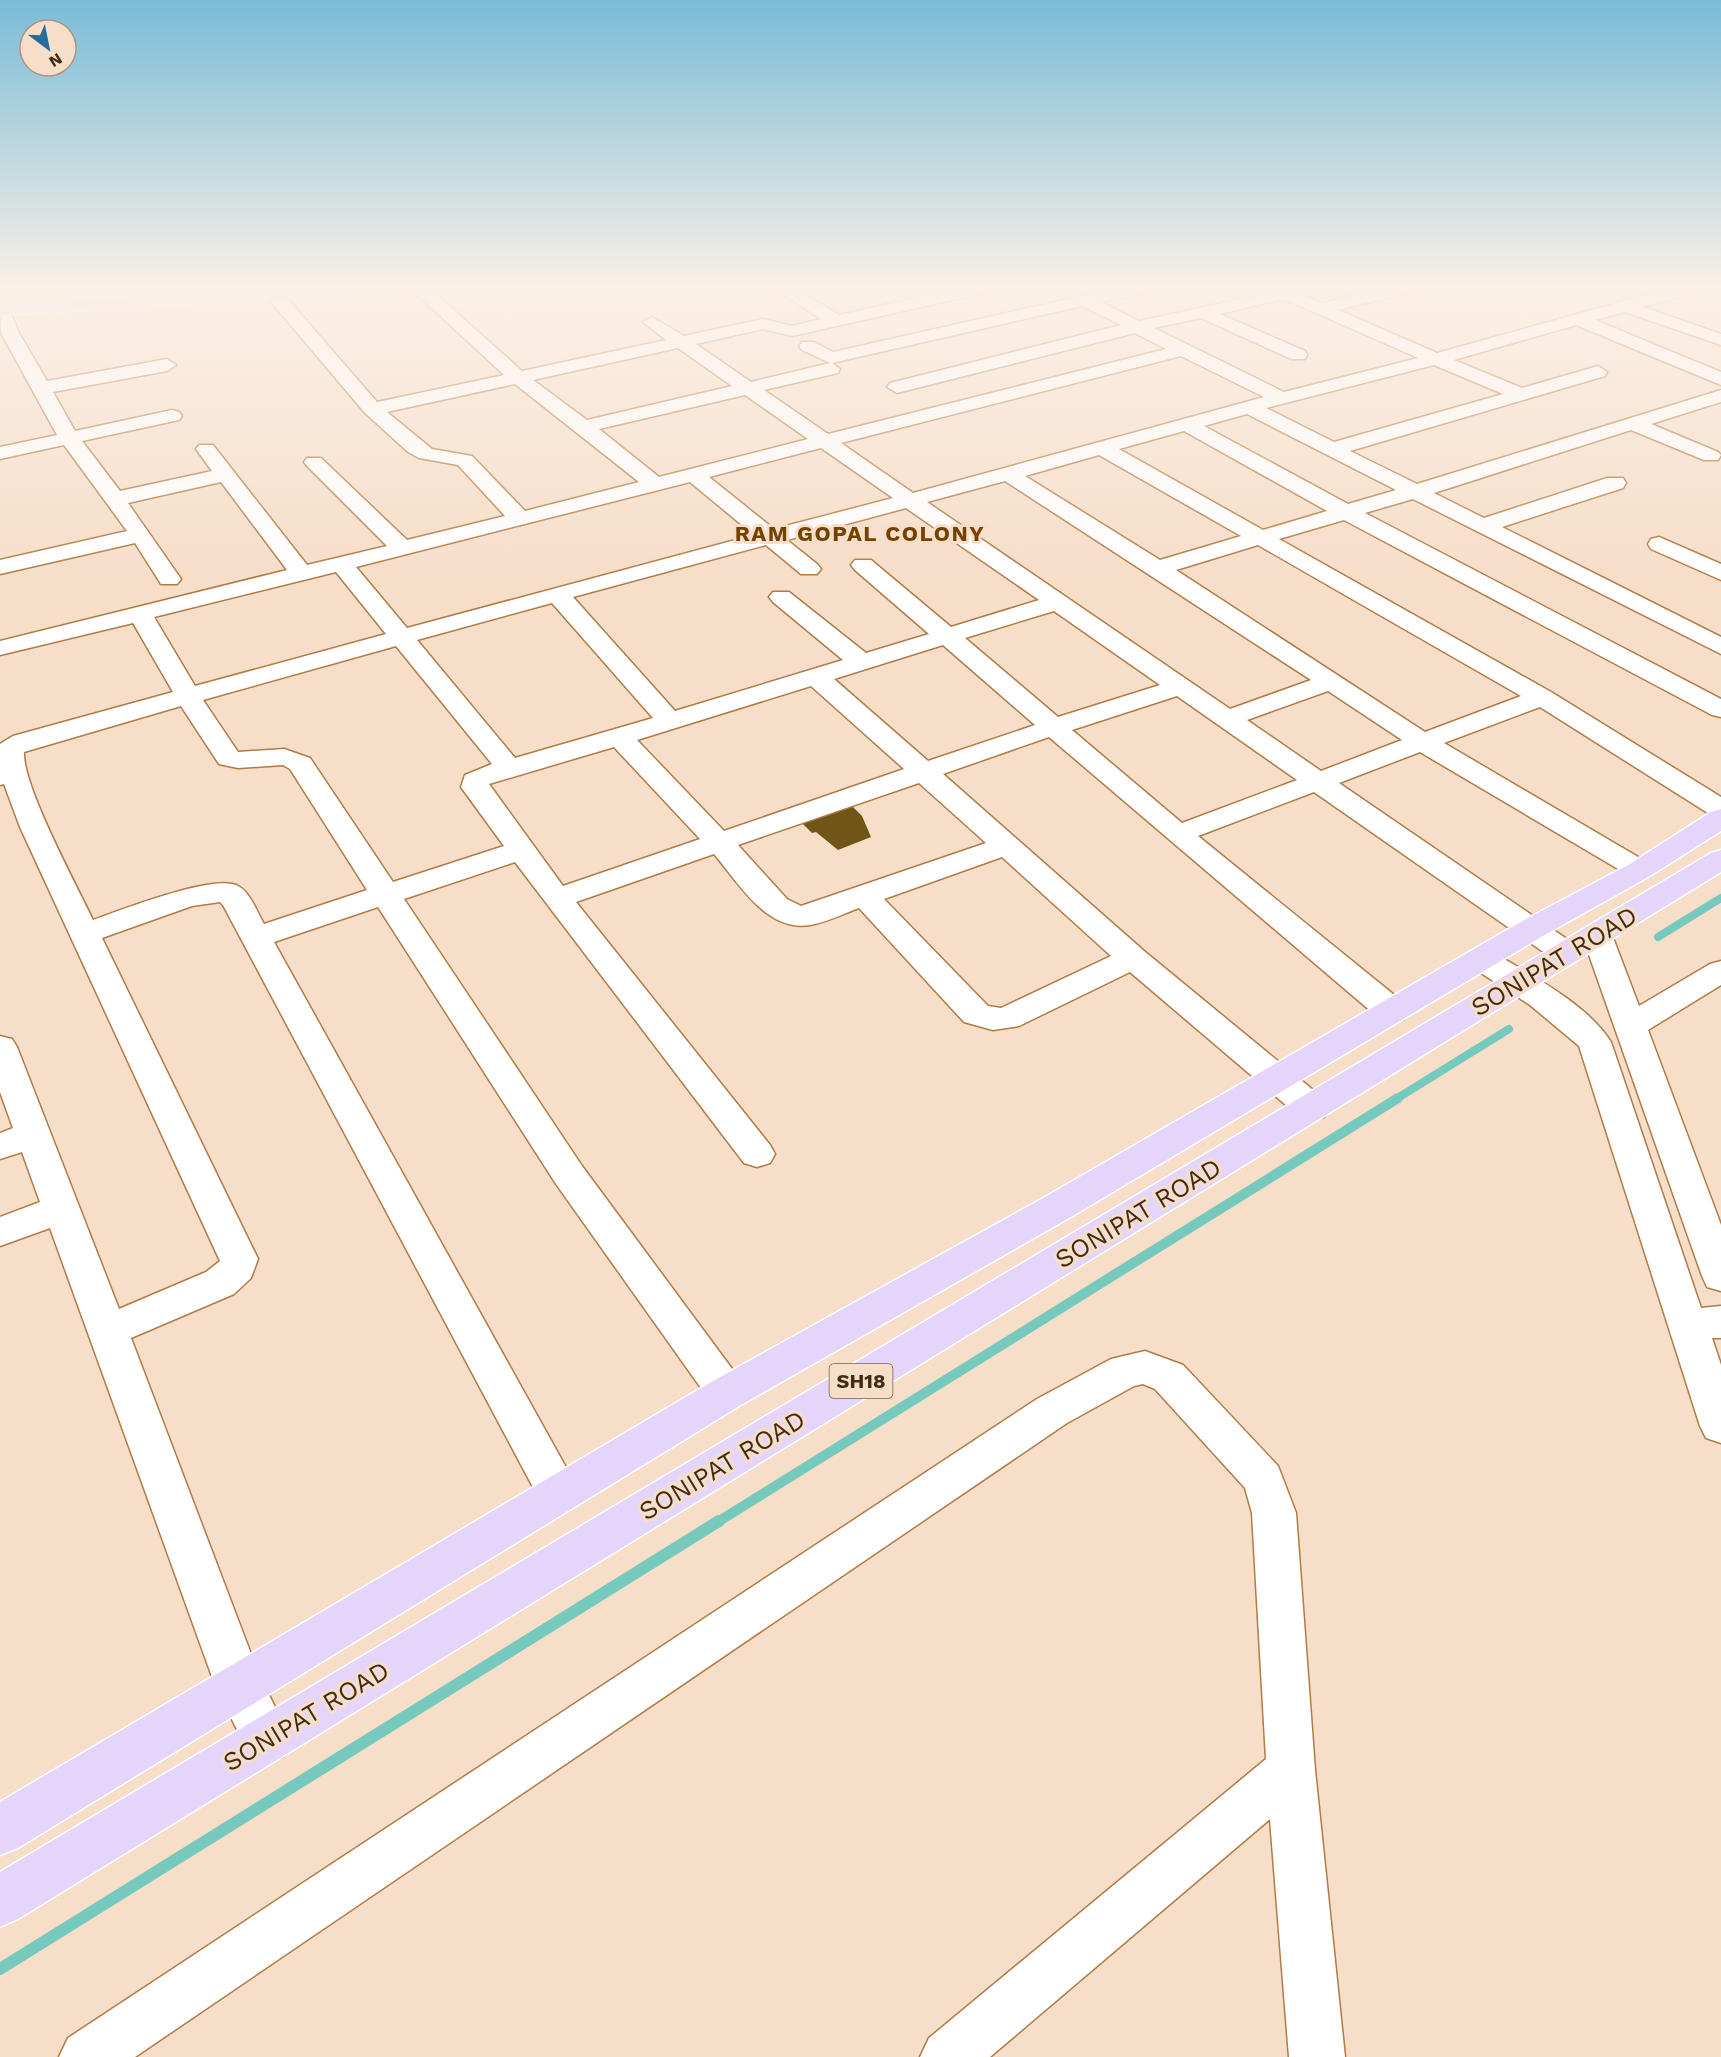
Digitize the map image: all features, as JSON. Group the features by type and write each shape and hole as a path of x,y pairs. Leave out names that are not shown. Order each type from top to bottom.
{"main road":[{"name":"SONIPAT ROAD","path":"0,1830 727,1393 1058,1207 1483,960 1530,930 1640,870 1721,818"},
{"name":"SONIPAT ROAD","path":"0,1901 1721,859"}],"street":[{"path":"39,384 69,438 141,534 169,579"},
{"path":"41,388 63,384"},
{"path":"349,384 372,409 415,448 426,454 465,460 520,518"},
{"path":"372,409 486,384"},
{"path":"527,384 655,484"},
{"path":"740,384 1530,930 1581,944 1630,1026 1721,1276"},
{"path":"583,428 768,384"},
{"path":"897,387 909,384"},
{"path":"0,648 302,574 1051,384"},
{"path":"1253,384 1282,398"},
{"path":"108,1331 219,1283 238,1268 239,1259 34,826 7,775 12,748 22,742 189,698 556,594 1337,384"},
{"path":"1496,384 1523,395"},
{"path":"1333,449 1559,384"},
{"path":"1157,568 1414,492 1721,396"},
{"path":"1248,407 1721,647"},
{"path":"0,453 172,416"},
{"path":"1632,423 1712,456"},
{"path":"1187,425 1346,512 1721,709"},
{"path":"1100,447 1542,697 1721,809"},
{"path":"206,449 302,574"},
{"path":"314,462 402,548"},
{"path":"693,474 809,569"},
{"path":"1008,474 1157,568 1421,741 1640,870"},
{"path":"115,499 225,475"},
{"path":"1483,526 1615,483"},
{"path":"0,567 141,534"},
{"path":"1659,544 1721,573"},
{"path":"341,564 509,768"},
{"path":"863,565 1178,834 1392,1011"},
{"path":"556,594 670,721"},
{"path":"781,597 860,661"},
{"path":"757,1154 520,850 475,787 475,781 484,775 619,737 814,675 1054,603"},
{"path":"140,614 189,698 229,758 248,761 279,757 294,758 569,1175 727,1393"},
{"path":"814,675 1133,958 1312,1108"},
{"path":"1226,719 1329,682"},
{"path":"557,898 1054,727 1180,687"},
{"path":"1178,834 1542,697"},
{"path":"619,737 785,914 798,917 812,915 1006,846"},
{"path":"256,937 384,892 520,850"},
{"path":"85,933 187,898 227,892 235,900 558,1493"},
{"path":"864,896 976,1014 993,1019 1007,1018 1133,958"},
{"path":"1483,960 1564,1014 1594,1042 1704,1323 1721,1426"},
{"path":"1630,1026 1721,972"},
{"path":"0,1047 239,1685 267,1739"},
{"path":"0,1146 33,1134"},
{"path":"0,1232 62,1208"},
{"path":"87,2057 1052,1411 1125,1371 1145,1367 1168,1377 1263,1479 1274,1513 1291,1770 1317,2057"},
{"path":"948,2057 1291,1770"}],"building":[{"path":"847,801 862,816 871,837 838,850 816,832 812,833 797,818"}],"waterway":[{"path":"1658,937 1721,898"},
{"path":"1396,1099 1509,1029"},
{"path":"716,1523 1398,1098"},
{"path":"0,1969 719,1521"}],"district":[{"name":"RAM GOPAL COLONY","path":"860,533"}]}
